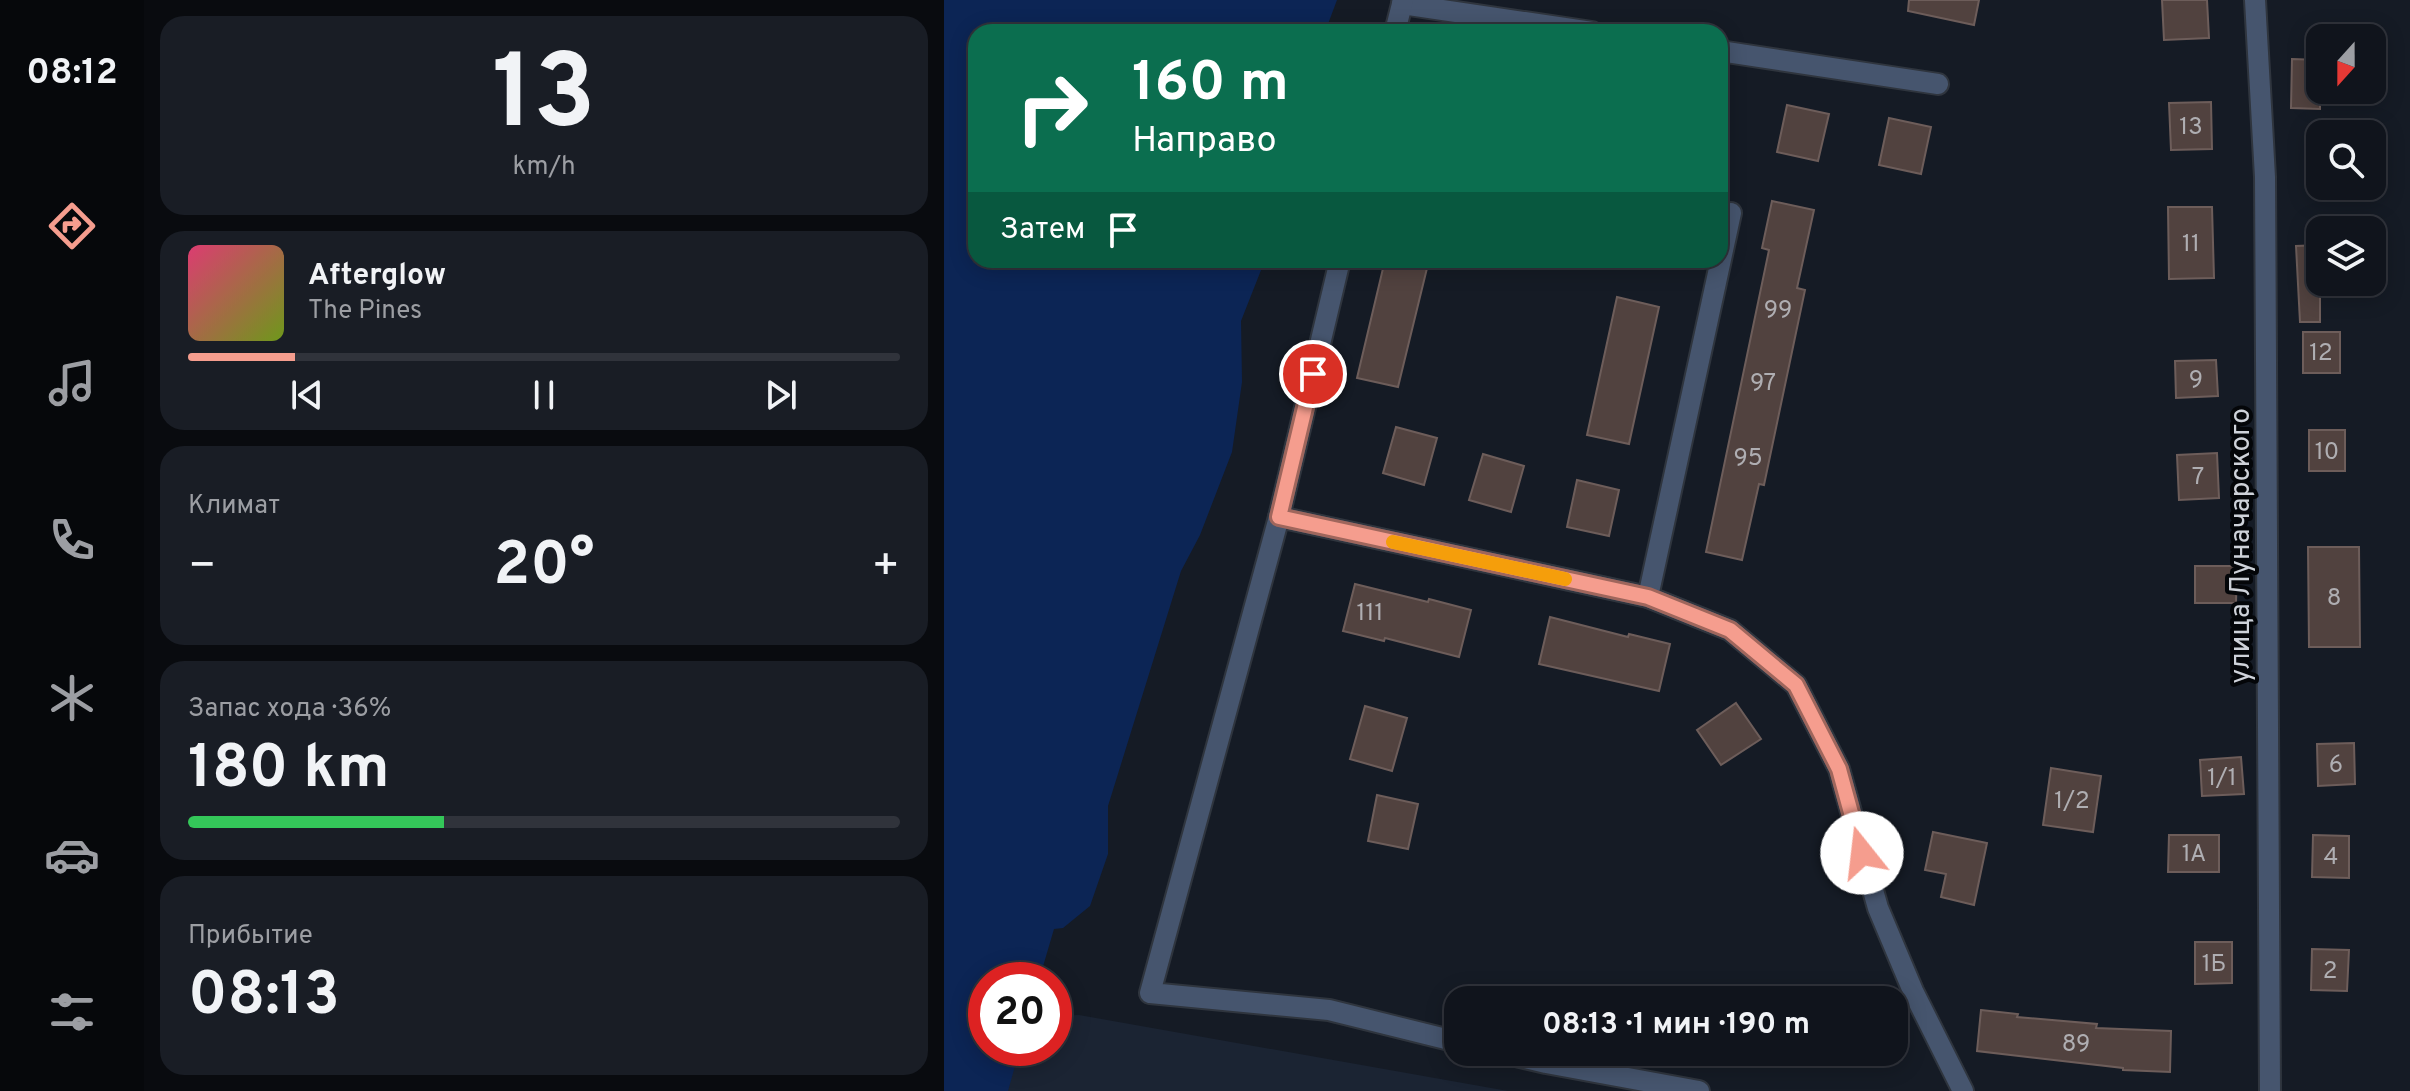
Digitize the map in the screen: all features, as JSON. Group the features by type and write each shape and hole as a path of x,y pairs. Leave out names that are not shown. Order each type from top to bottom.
{"street":[{"name":"улица Луначарского","path":"2255,0 2265,177 2270,1091"},
{"path":"1397,24 1402,2 1541,24"},
{"path":"1728,52 1938,84"},
{"path":"1728,227 1731,213"},
{"path":"1338,268 1279,517 1150,993 1329,1010 1444,1039"},
{"path":"1648,597 1719,268"},
{"path":"1279,517 1648,597 1730,630 1796,685 1839,769 1878,908 1913,991 1963,1091"},
{"path":"1562,1066 1699,1091"}],"shaded area":[{"path":"944,0 1337,0 1328,24 968,24 968,268 1262,268 1241,321 1242,382 1232,452 1200,535 1181,571 1108,806 1108,854 1090,906 1063,928 1054,929 1044,962 968,962 968,1066 1015,1066 1008,1091 944,1091"},
{"path":"1072,1015 1508,1091 995,1091 999,1066 1072,1066"}],"building":[{"path":"1909,0 1979,0 1974,25 1908,11"},
{"path":"2162,0 2207,0 2209,38 2164,40"},
{"path":"2292,59 2306,60 2306,104 2320,104 2320,109 2291,108"},
{"path":"2211,102 2212,149 2171,150 2169,103"},
{"path":"1787,105 1829,114 1818,161 1777,152"},
{"path":"1889,118 1931,127 1921,174 1879,165"},
{"path":"1772,201 1814,210 1797,288 1805,290 1764,485 1759,484 1742,560 1706,552 1769,250 1762,248"},
{"path":"2168,207 2212,207 2214,278 2169,279"},
{"path":"2296,246 2306,246 2306,296 2320,296 2320,322 2300,322"},
{"path":"1383,268 1427,268 1398,387 1357,378"},
{"path":"1617,297 1659,307 1629,444 1587,435"},
{"path":"2303,332 2340,332 2340,373 2303,373"},
{"path":"2216,360 2218,396 2176,398 2175,361"},
{"path":"1396,427 1437,438 1424,485 1383,473"},
{"path":"2309,430 2345,430 2345,471 2309,471"},
{"path":"2217,453 2219,498 2179,500 2177,455"},
{"path":"1483,454 1524,466 1511,512 1469,500"},
{"path":"1577,480 1619,490 1609,536 1567,527"},
{"path":"2308,547 2359,547 2360,647 2309,647"},
{"path":"2195,566 2237,566 2236,603 2195,603"},
{"path":"1355,584 1471,610 1459,657 1343,631"},
{"path":"1550,617 1670,644 1659,691 1539,664"},
{"path":"1736,703 1761,739 1721,765 1697,730"},
{"path":"1365,706 1407,718 1392,771 1350,759"},
{"path":"2354,743 2355,784 2318,786 2317,744"},
{"path":"2241,757 2244,794 2202,796 2200,760"},
{"path":"2051,768 2101,776 2093,832 2043,825"},
{"path":"1377,795 1418,804 1408,849 1368,841"},
{"path":"1933,832 1987,843 1974,905 1941,897 1946,874 1925,870"},
{"path":"2169,835 2219,835 2219,872 2168,872"},
{"path":"2313,835 2349,836 2349,878 2312,877"},
{"path":"2195,942 2232,942 2232,983 2195,984"},
{"path":"2312,949 2349,950 2347,991 2311,990"},
{"path":"1981,1010 2018,1014 2017,1017 2097,1024 2096,1028 2171,1031 2170,1072 2123,1070 1977,1051"}],"slow traffic":[{"path":"1393,542 1565,579"}],"route":[{"path":"1313,374 1279,517 1648,597 1730,630 1796,685 1839,769 1862,853"}]}
